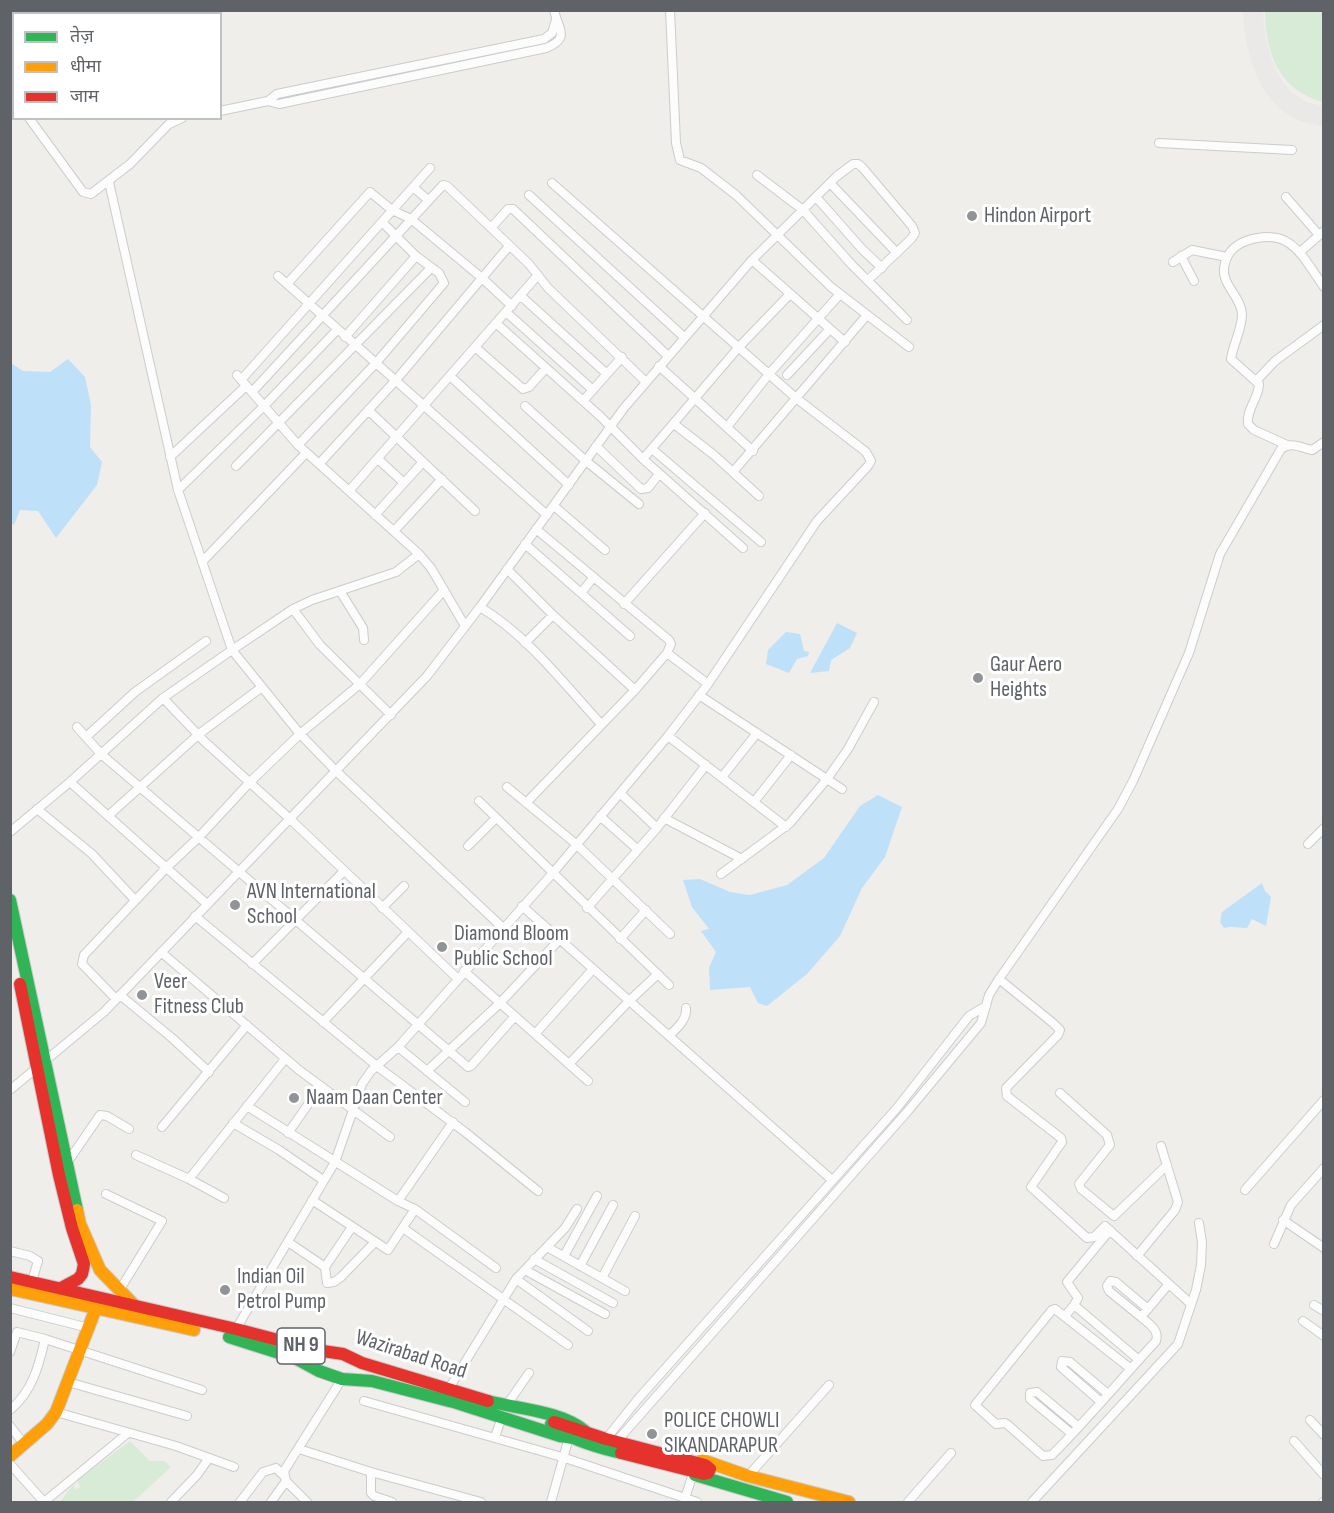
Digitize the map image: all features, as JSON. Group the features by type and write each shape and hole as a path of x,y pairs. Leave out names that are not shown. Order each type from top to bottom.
{"main road":[{"path":"10,900 21,971 67,1206 84,1264 82,1274 78,1279 61,1288"},
{"path":"10,940 21,971"},
{"path":"40,1066 80,1224 100,1270 134,1305"},
{"name":"Wazirabad Road","path":"10,1277 343,1354 362,1363 448,1390 504,1412 578,1436 604,1449 688,1467"},
{"name":"Wazirabad Road","path":"10,1289 234,1339 295,1358 320,1371 342,1378 372,1381 504,1412 560,1417 578,1425 578,1436"},
{"path":"10,1456 47,1424 56,1412 96,1308"},
{"path":"310,1365 335,1366 333,1356 324,1351"},
{"name":"Wazirabad Road","path":"578,1436 612,1440 688,1467 747,1497 787,1503"},
{"name":"Wazirabad Road","path":"688,1467 697,1459 706,1461 748,1476 849,1503"}],"street":[{"path":"670,10 676,143 680,160 701,168 736,195 840,294 909,347"},
{"path":"222,111 268,101 277,94 544,39 554,29 555,15"},
{"path":"268,101 279,104 291,102 546,48 558,41 562,33 555,15"},
{"path":"548,36 558,41"},
{"path":"30,120 83,192 91,194 110,182 164,129 177,120"},
{"path":"164,120 164,129"},
{"path":"1159,143 1292,150"},
{"path":"10,1090 104,1012 433,669 596,446 659,366 752,260 849,165 858,164 862,167 914,229 914,236 868,280"},
{"path":"244,383 309,303 430,168"},
{"path":"757,175 803,210 907,320"},
{"path":"110,182 178,490 232,650 300,734 335,771 502,927"},
{"path":"236,1329 335,1162 352,1109 362,1084 371,1071 398,1047 502,927 552,874 668,736 708,684 817,521 871,461 866,452 796,398 552,183"},
{"path":"830,183 897,253"},
{"path":"170,457 244,383 322,316 440,187 447,186 646,382"},
{"path":"413,187 428,200"},
{"path":"287,284 370,192 392,210 411,219 482,278 509,309 593,390"},
{"path":"529,195 684,337"},
{"path":"816,197 882,268"},
{"path":"1286,197 1321,233 1300,252"},
{"path":"491,228 508,209 513,209 668,356"},
{"path":"298,445 376,363 444,284 439,273 416,256 382,222"},
{"path":"1323,287 1300,252 1286,240 1269,236 1251,240 1236,246 1227,257 1224,273 1241,308 1242,315 1231,359 1257,380 1259,388 1248,414 1250,428 1287,445 1312,450 1323,442"},
{"path":"319,464 396,380 509,246"},
{"path":"1173,262 1192,250 1227,257"},
{"path":"345,337 416,256"},
{"path":"1181,256 1194,281"},
{"path":"752,260 845,342"},
{"path":"236,466 429,270"},
{"path":"278,276 355,347 396,380 547,515"},
{"path":"349,491 537,276"},
{"path":"643,459 738,348 790,294"},
{"path":"727,427 769,374 840,294"},
{"path":"521,296 607,374"},
{"path":"733,472 867,315"},
{"path":"497,324 583,401 659,474 743,548"},
{"path":"1257,380 1275,361 1323,325"},
{"path":"787,375 830,329"},
{"path":"178,490 337,330"},
{"path":"476,347 523,389 529,387 546,368"},
{"path":"583,401 622,357"},
{"path":"659,366 753,451"},
{"path":"450,376 569,485"},
{"path":"244,383 306,453 419,554 431,568 465,626"},
{"path":"525,406 586,461 639,504"},
{"path":"368,410 475,511"},
{"path":"674,424 714,455 759,496"},
{"path":"612,1440 907,1112 981,1023 989,995 999,979 1118,809 1133,781 1190,653 1220,554 1278,453 1287,445"},
{"path":"596,446 641,489 648,488 659,474"},
{"path":"652,449 762,542"},
{"path":"202,562 306,453"},
{"path":"378,459 404,483"},
{"path":"375,515 423,462"},
{"path":"394,531 442,479"},
{"path":"554,506 605,550"},
{"path":"624,604 705,513"},
{"path":"526,803 635,690 667,653 671,644 536,529"},
{"path":"525,544 630,636"},
{"path":"10,832 70,782 163,698 232,650 293,609 396,572 419,554"},
{"path":"507,569 553,615 635,690"},
{"path":"581,593 593,578"},
{"path":"209,1072 172,1038 118,997 85,968 82,960 84,955 250,782 300,734 360,684 444,590"},
{"path":"340,591 363,628 364,639"},
{"path":"480,607 495,616 525,643 601,724"},
{"path":"293,609 314,639 391,715"},
{"path":"525,643 553,615"},
{"path":"86,737 135,692 206,641"},
{"path":"667,653 708,684"},
{"path":"108,816 199,734 262,687"},
{"path":"699,695 842,789"},
{"path":"163,698 458,979"},
{"path":"721,874 786,827 827,779 848,749 874,702"},
{"path":"77,727 101,753 468,1067 515,1016"},
{"path":"722,777 757,733"},
{"path":"668,736 786,827"},
{"path":"754,802 791,755"},
{"path":"587,908 657,828 706,765"},
{"path":"70,782 207,904"},
{"path":"507,787 576,844 670,933"},
{"path":"620,793 657,828"},
{"path":"478,801 669,986"},
{"path":"37,809 92,854 135,900"},
{"path":"600,816 637,849"},
{"path":"468,846 496,818"},
{"path":"664,818 742,859"},
{"path":"1308,844 1323,828"},
{"path":"252,964 344,871"},
{"path":"382,908 404,886"},
{"path":"522,906 832,1180"},
{"path":"620,939 646,910"},
{"path":"195,916 378,1067 453,1122 538,1191"},
{"path":"323,1022 408,932"},
{"path":"427,1071 500,1003 560,939"},
{"path":"161,952 285,1059 390,1137"},
{"path":"535,1035 594,969"},
{"path":"464,971 588,1081"},
{"path":"569,1064 629,1000 658,974"},
{"path":"999,979 1059,1030 1058,1035 1006,1088 1005,1092 1007,1096 1061,1138 1061,1145 1031,1187 1087,1238 1094,1237 1108,1228"},
{"path":"612,1440 638,1399 897,1108 969,1016 986,1006"},
{"path":"669,1036 684,1020 687,1008"},
{"path":"162,1127 247,1025"},
{"path":"398,1047 465,1102"},
{"path":"189,1179 285,1059"},
{"path":"288,1133 321,1086"},
{"path":"1060,1093 1107,1135 1110,1145 1079,1184 1081,1189 1114,1216"},
{"path":"1245,1190 1323,1100"},
{"path":"247,1106 398,1201 416,1209 496,1268"},
{"path":"66,1164 100,1115 107,1116 129,1129"},
{"path":"398,1201 453,1122"},
{"path":"233,1123 279,1150 323,1180"},
{"path":"1137,1256 1175,1210 1178,1202 1161,1146"},
{"path":"136,1155 224,1198"},
{"path":"1066,1315 1078,1298 1067,1282 1108,1228 1114,1216 1167,1165"},
{"path":"1274,1244 1283,1220 1296,1198 1323,1168"},
{"path":"106,1194 162,1221 119,1291"},
{"path":"564,1257 597,1196"},
{"path":"312,1200 388,1250 416,1209"},
{"path":"580,1266 613,1205"},
{"path":"448,1390 516,1280 565,1228 577,1209"},
{"path":"806,1210 814,1217"},
{"path":"602,1278 635,1216"},
{"path":"1283,1220 1322,1246"},
{"path":"1032,1503 1178,1344 1196,1290 1202,1253 1199,1223"},
{"path":"351,1227 325,1267 327,1283 334,1282 375,1242"},
{"path":"403,1228 568,1345"},
{"path":"1108,1228 1191,1304"},
{"path":"288,1242 325,1267"},
{"path":"547,1247 625,1291"},
{"path":"10,1251 30,1256 38,1261 32,1281"},
{"path":"534,1259 614,1303"},
{"path":"525,1270 605,1314"},
{"path":"516,1280 588,1331"},
{"path":"1131,1369 1066,1315 1059,1310 1052,1310 975,1405 996,1424 1008,1425 1043,1456 1052,1455 1131,1369 1157,1336 1156,1332 1141,1317 1109,1292 1108,1284 1116,1282 1148,1309"},
{"path":"1141,1317 1168,1285"},
{"path":"1074,1305 1138,1360"},
{"path":"1314,1305 1323,1311"},
{"path":"10,1308 88,1328"},
{"path":"1303,1321 1323,1336"},
{"path":"10,1352 17,1332 202,1390"},
{"path":"10,1410 23,1400 31,1385 45,1339"},
{"path":"1101,1402 1061,1367 1062,1361 1070,1362 1108,1394"},
{"path":"495,1437 504,1412 528,1373"},
{"path":"271,1503 285,1478 284,1471 342,1378"},
{"path":"68,1382 187,1416"},
{"path":"748,1476 829,1385"},
{"path":"1072,1434 1030,1398 1030,1393 1036,1392 1079,1426"},
{"path":"364,1401 562,1457 697,1503"},
{"path":"56,1412 176,1446 234,1467"},
{"path":"1311,1419 1323,1435"},
{"path":"10,1426 24,1444"},
{"path":"10,1464 44,1503 128,1433"},
{"path":"551,1503 562,1457 578,1436"},
{"path":"1294,1441 1322,1469"},
{"path":"1062,1445 1074,1456"},
{"path":"299,1449 479,1502"},
{"path":"908,1503 951,1453"},
{"path":"171,1503 209,1458"},
{"path":"685,1498 688,1467"},
{"path":"240,1503 263,1472 276,1468 306,1502"},
{"path":"371,1472 371,1493 392,1503"}],"green space":[{"path":"1265,11 1323,11 1323,102 1295,89 1285,79 1272,55"},
{"path":"130,1441 150,1461 164,1461 171,1467 133,1502 60,1502 73,1485 76,1490 80,1487 77,1480"}],"water":[{"path":"68,359 85,377 91,405 90,447 102,462 97,485 56,538 38,511 20,510 14,525 11,523 11,363 23,371 50,372"},
{"path":"837,623 857,633 850,648 831,660 829,671 810,673"},
{"path":"786,632 800,634 804,651 809,652 808,656 797,659 789,673 766,664 768,650"},
{"path":"878,795 902,807 885,857 862,888 840,936 807,974 767,1006 758,1003 750,987 710,990 709,968 716,952 701,931 709,929 692,907 683,880 700,879 730,892 750,895 787,885 824,858 860,806"},
{"path":"1262,883 1265,891 1271,897 1266,926 1252,919 1247,928 1224,928 1220,922 1222,912"}],"taxiway":[{"path":"1253,10 1260,55 1272,83 1292,105 1305,112 1324,116"}],"traffic: fast":[{"path":"10,900 77,1210"},
{"path":"229,1337 295,1358 319,1371 342,1379 372,1381 457,1403 560,1436 579,1439"},
{"path":"488,1401 552,1415 575,1424 585,1431"},
{"path":"554,1422 551,1424 565,1434 594,1446 621,1453"},
{"path":"695,1475 787,1502"}],"traffic: slow":[{"path":"77,1210 80,1224 100,1270 134,1305"},
{"path":"10,1289 194,1330"},
{"path":"10,1456 47,1424 56,1412 96,1308"},
{"path":"702,1460 748,1476 849,1502"}],"traffic: jam":[{"path":"20,984 59,1175 72,1228 84,1264 82,1274 78,1279 61,1288"},
{"path":"10,1277 236,1329 316,1350 343,1354 362,1363 488,1401"},
{"path":"554,1422 606,1439 705,1465 710,1469 704,1474 621,1453"}],"place":[{"name":"Hindon Airport","path":"972,216"},
{"name":"Gaur Aero Heights","path":"978,678"},
{"name":"AVN International School","path":"235,905"},
{"name":"Diamond Bloom Public School","path":"442,947"},
{"name":"Veer Fitness Club","path":"142,995"},
{"name":"Naam Daan Center","path":"294,1098"},
{"name":"Indian Oil Petrol Pump","path":"225,1290"},
{"name":"POLICE CHOWLI SIKANDARAPUR","path":"652,1434"}]}
